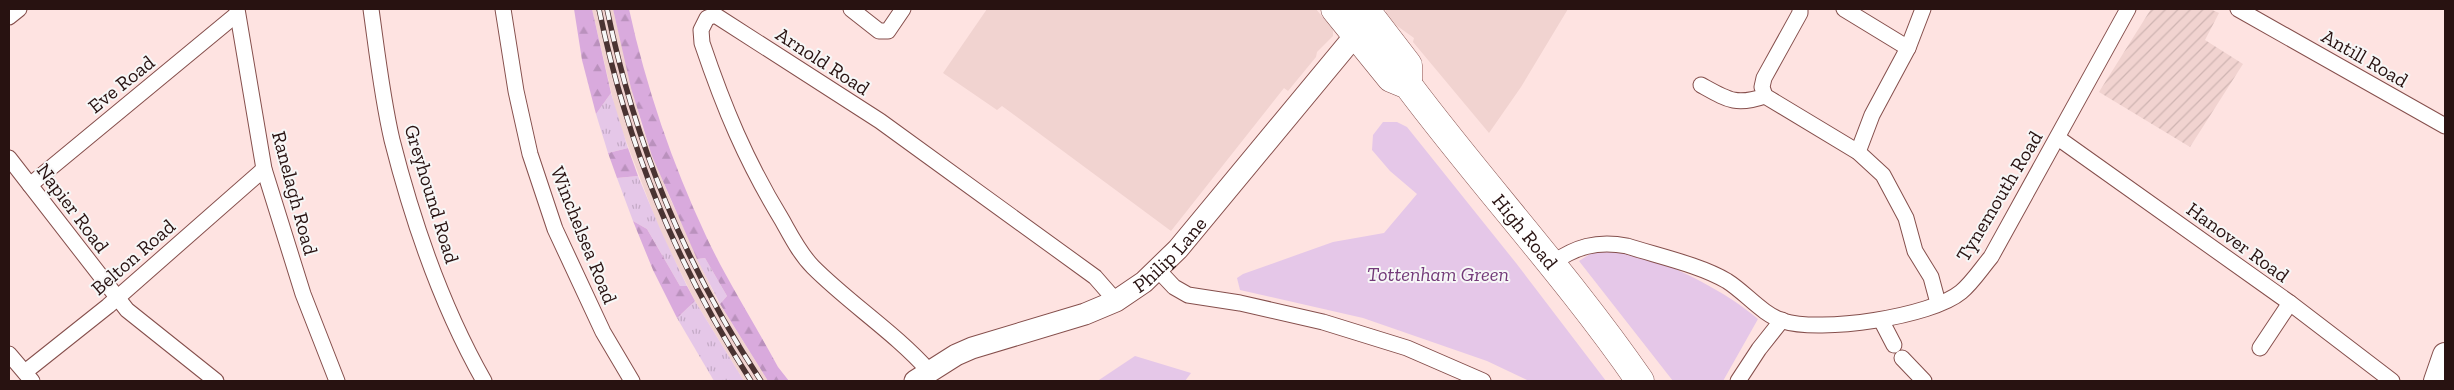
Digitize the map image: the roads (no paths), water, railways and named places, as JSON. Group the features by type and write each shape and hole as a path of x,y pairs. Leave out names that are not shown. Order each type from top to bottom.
{"highway":[{"name":"High Road","path":"1335,9 1364,20 1391,78 1408,85 1474,171 1610,337 1640,381"}],"main road":[{"name":"Philip Lane","path":"922,376 972,348 1085,314 1116,301 1136,289 1158,270 1198,225 1364,20"},
{"path":"2436,381 2445,356"}],"street":[{"path":"9,17 20,9"},
{"name":"Greyhound Road","path":"370,9 392,138 410,204 460,338 484,381"},
{"name":"Winchelsea Road","path":"503,9 516,91 530,154 555,228 603,332 632,381"},
{"path":"851,9 879,31 888,31 903,9"},
{"path":"1800,9 1800,13 1764,78 1762,88 1766,96 1858,152 1883,175 1893,190 1906,218 1915,251 1931,277 1938,303"},
{"path":"1844,9 1908,48"},
{"path":"1858,152 1872,115 1908,48 1923,9"},
{"name":"Tynemouth Road","path":"1782,320 1814,326 1881,320 1938,303 1960,293 1990,257 2058,138 2128,9"},
{"name":"Antill Road","path":"2238,9 2445,126"},
{"name":"Ranelagh Road","path":"237,11 264,169 303,294 338,381"},
{"name":"Eve Road","path":"30,185 237,11"},
{"name":"Arnold Road","path":"922,376 898,340 828,281 812,266 798,248 764,191 738,141 719,94 702,43 701,30 707,18 718,12 880,121 1095,277 1116,301"},
{"path":"1702,86 1733,102 1749,101 1766,96"},
{"name":"Hanover Road","path":"2058,138 2290,303 2392,381"},
{"name":"Napier Road","path":"9,158 127,310 216,381"},
{"name":"Belton Road","path":"29,377 264,169"},
{"path":"1550,264 1579,247 1615,244 1627,246 1727,281 1782,320 1759,349 1738,381"},
{"path":"1158,270 1174,287 1188,295 1240,302 1323,322 1407,348 1483,381"},
{"path":"2260,348 2290,303"},
{"path":"1881,320 1898,352 1924,381"},
{"path":"9,354 29,377"}],"railway":[{"path":"599,9 610,59 624,108 657,202 677,248 700,293 751,381"},
{"path":"607,9 632,108 666,202 686,248 709,293 761,381"}],"park label":[{"name":"Tottenham Green","path":"1438,274"}]}
